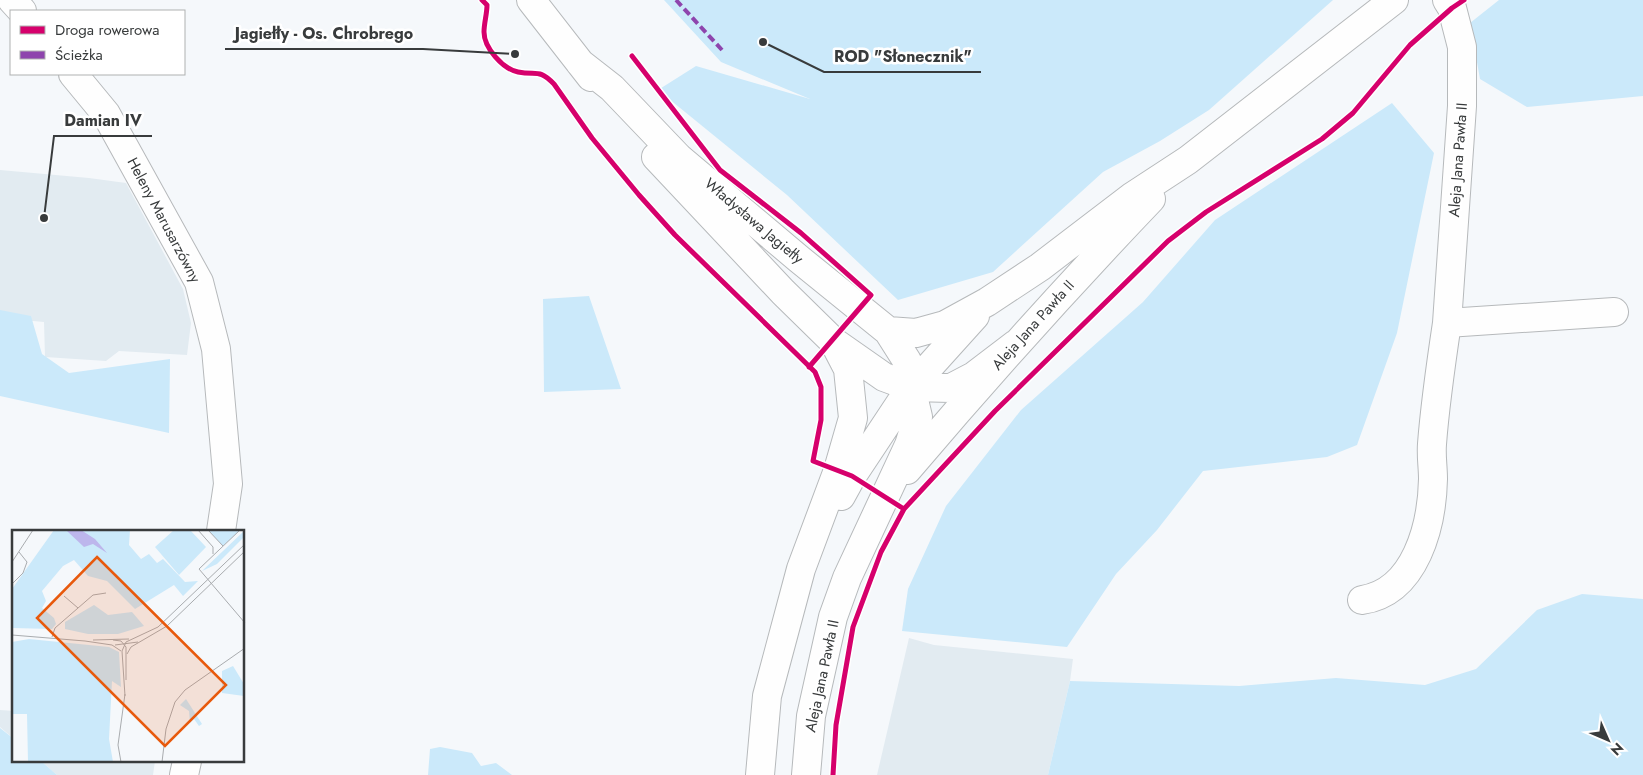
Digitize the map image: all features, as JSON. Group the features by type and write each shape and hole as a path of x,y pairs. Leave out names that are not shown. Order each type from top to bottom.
{"street":[{"path":"12,0 21,10"},
{"name":"Władysława Jagiełły","path":"531,0 665,168 783,292 834,342 884,377 911,387 951,388 974,376 1016,344"},
{"name":"Aleja Jana Pawła II","path":"888,331 916,333 945,325 987,302 1040,267 1133,196 1188,160 1394,0"},
{"name":"Aleja Jana Pawła II","path":"1362,600 1374,598 1394,586 1409,568 1424,540 1430,510 1433,480 1433,438 1447,323 1462,106 1462,47 1452,8 1447,0"},
{"name":"Władysława Jagiełły","path":"580,63 612,88 679,158 888,331 907,361 911,387"},
{"name":"Heleny Marusarzówny","path":"74,75 106,114 199,282 216,349 218,369 228,484 221,530"},
{"name":"Aleja Jana Pawła II","path":"884,496 1016,344 1188,160"},
{"name":"Aleja Jana Pawła II","path":"801,569 852,476 911,387 987,302"},
{"path":"1447,323 1614,312"},
{"name":"Aleja Jana Pawła II","path":"760,775 767,696 801,569 838,470 853,418 848,369 834,342"},
{"name":"Aleja Jana Pawła II","path":"806,775 811,716 834,617 847,578 884,496 910,446 918,417 911,387"},
{"path":"184,775 186,762"}],"shaded area":[{"path":"664,0 1333,0 1209,110 1160,141 1103,172 993,272 898,300 787,195 658,90 696,66 810,99 721,62"},
{"path":"1499,0 1643,0 1643,96 1527,107 1480,79 1470,23"},
{"path":"1392,103 1434,153 1397,333 1357,445 1327,457 1203,471 1157,530 1116,574 1067,647 902,631 908,589 946,506 1021,410 1143,302 1215,220"},
{"path":"0,170 126,183 183,289 191,323 187,355 119,351 106,361 45,357 44,322 0,318"},
{"path":"589,296 621,389 544,392 543,299"},
{"path":"0,310 31,316 42,354 69,373 170,359 169,433 0,396"},
{"path":"1582,594 1643,599 1643,775 1048,775 1070,681 1239,686 1336,678 1425,685 1476,669 1537,610"},
{"path":"909,638 934,645 1073,659 1070,681 1048,775 877,775"},
{"path":"0,710 12,711 12,737 0,727"},
{"path":"0,728 12,737 12,762 42,762 57,775 0,775"},
{"path":"440,747 472,753 481,766 496,763 512,775 428,775 430,749"},
{"path":"42,762 155,762 153,775 57,775"}],"marked path":[{"path":"676,0 722,50"}],"cycle path":[{"path":"482,0 487,5 484,29 485,38 495,57 512,70 524,73 537,73 549,79 592,138 675,235 815,372 821,387 821,420 813,461 852,476 904,509"},
{"path":"833,775 836,725 853,627 881,552 904,509 995,411 1168,241 1206,212 1322,139 1353,113 1410,45 1452,8 1464,0"},
{"path":"632,56 720,170 801,233 871,295 809,367"}],"place":[{"name":"ROD \"Słonecznik\"","path":"763,42"},
{"name":"Jagiełły - Os. Chrobrego","path":"515,54"},
{"name":"Damian IV","path":"44,218"}]}
